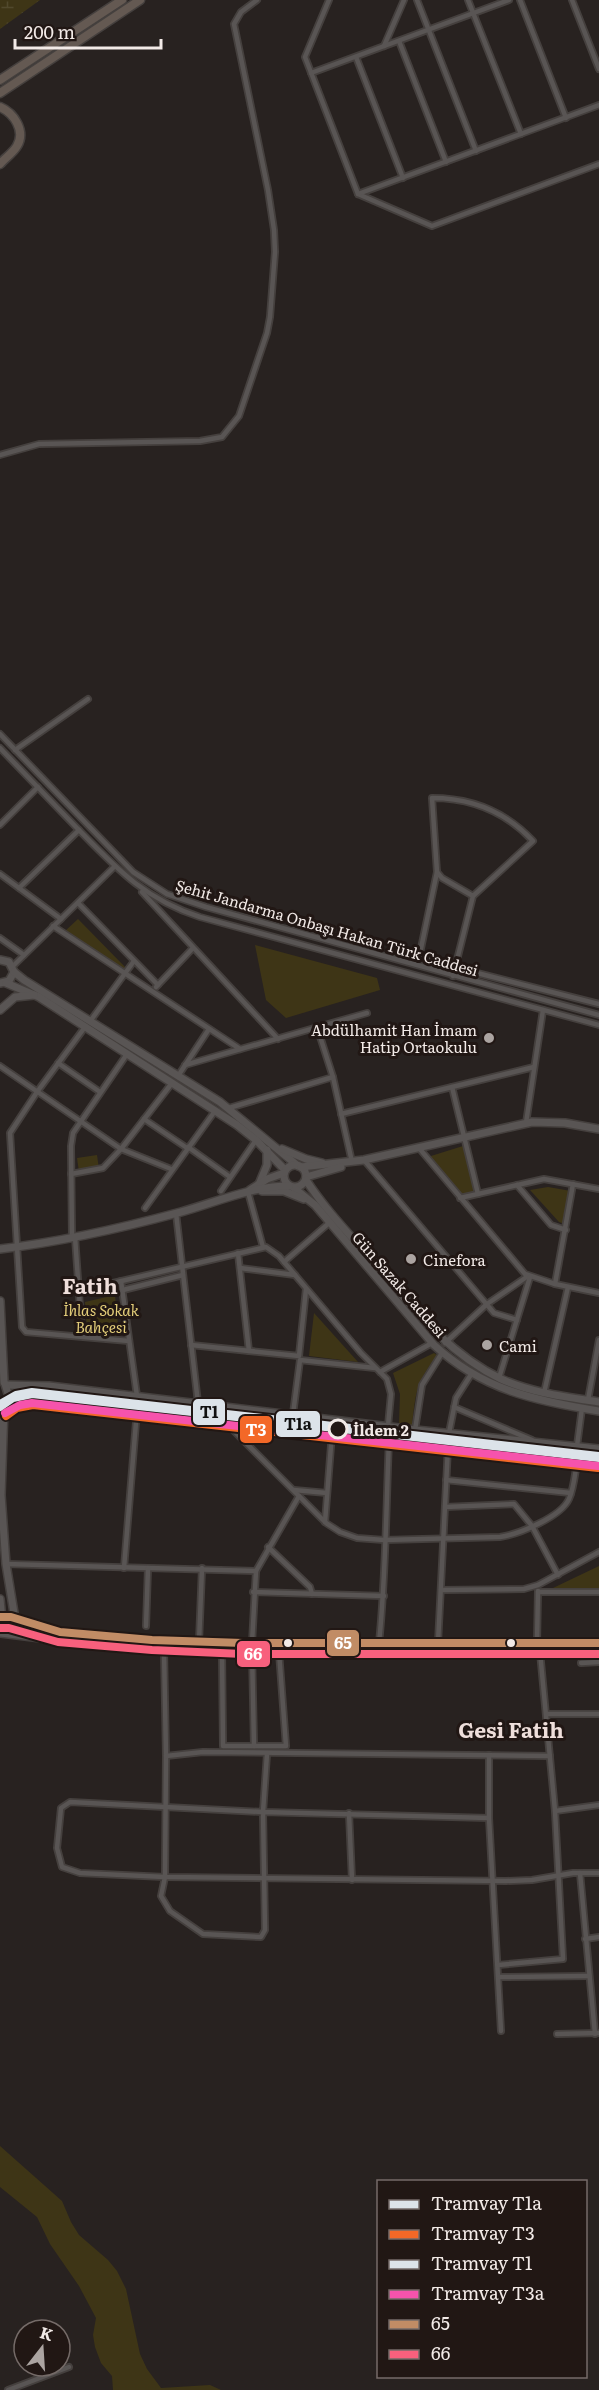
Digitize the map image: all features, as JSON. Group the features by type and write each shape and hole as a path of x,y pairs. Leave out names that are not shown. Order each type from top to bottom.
{"highway":[{"path":"0,80 122,0"},
{"path":"0,93 140,0"},
{"path":"0,107 12,116 20,134 16,148 0,164"}],"street":[{"path":"0,455 39,444 200,441 222,437 239,416 267,333 275,252 268,190 234,24 241,12 257,0"},
{"path":"329,0 305,57 358,194 432,226 599,164"},
{"path":"384,46 404,0"},
{"path":"417,0 476,151"},
{"path":"468,0 521,134"},
{"path":"311,74 509,0"},
{"path":"520,0 566,118"},
{"path":"572,0 599,69"},
{"path":"399,41 446,162"},
{"path":"356,57 403,178"},
{"path":"358,194 599,105"},
{"path":"15,750 88,699"},
{"name":"Şehit Jandarma Onbaşı Hakan Türk Caddesi","path":"0,734 127,866 167,894 206,908 599,1015"},
{"name":"Şehit Jandarma Onbaşı Hakan Türk Caddesi","path":"0,748 114,867 136,886 163,903 200,917 599,1025"},
{"path":"0,825 38,787"},
{"path":"453,976 456,966 473,896 532,841 511,821 491,810 472,803 432,798 437,872 420,955 424,960 456,966 599,1004"},
{"path":"19,888 79,830"},
{"path":"3,985 11,980 13,969 24,955 114,867"},
{"path":"437,872 442,878 473,896"},
{"path":"0,874 61,919"},
{"path":"136,886 278,1039"},
{"path":"78,903 158,985"},
{"path":"53,926 240,1049"},
{"path":"0,938 24,955"},
{"path":"152,992 194,948"},
{"path":"0,960 6,960 30,984 229,1108 300,1166 306,1178"},
{"path":"91,1020 134,961"},
{"path":"3,985 36,995 215,1111 267,1150 285,1172 284,1179 292,1187"},
{"path":"0,1010 15,997 36,995"},
{"path":"525,1124 543,1010"},
{"path":"185,1065 367,1013"},
{"path":"85,1027 37,1092 13,1128 10,1137 22,1329 26,1332 129,1341"},
{"path":"317,1027 333,1077 352,1162"},
{"path":"178,1076 209,1029"},
{"path":"81,1336 74,1237 71,1142 80,1121 128,1054"},
{"path":"58,1064 100,1092"},
{"path":"0,1066 121,1149 171,1169"},
{"path":"341,1114 534,1067"},
{"path":"229,1108 333,1077"},
{"path":"71,1174 103,1168 121,1149 172,1083"},
{"path":"452,1087 478,1194"},
{"path":"145,1208 215,1111"},
{"path":"144,1119 188,1147 230,1178"},
{"path":"248,1192 260,1183 285,1172 290,1166 340,1164 364,1160 525,1124 555,1122 599,1129"},
{"path":"220,1191 256,1140"},
{"path":"271,1142 306,1159 340,1164"},
{"path":"418,1148 529,1277 599,1293"},
{"path":"260,1183 267,1165 267,1150"},
{"path":"364,1160 494,1313 517,1320"},
{"path":"0,1250 74,1237 176,1213 272,1186 300,1186 306,1178 352,1162"},
{"name":"Gün Sazak Caddesi","path":"306,1178 355,1241 445,1343 458,1353 499,1378 544,1393 599,1402"},
{"path":"460,1198 544,1179 599,1189"},
{"path":"555,1284 573,1184"},
{"path":"518,1185 551,1225 566,1230"},
{"name":"Gün Sazak Caddesi","path":"292,1187 315,1205 442,1353 472,1373 523,1396 599,1411"},
{"path":"248,1192 284,1191 315,1205"},
{"path":"248,1192 263,1248"},
{"path":"176,1213 198,1402"},
{"path":"284,1262 329,1223"},
{"path":"79,1291 266,1247 279,1256 387,1379 391,1391 388,1426"},
{"path":"238,1253 249,1351"},
{"path":"240,1268 295,1275"},
{"path":"123,1290 183,1275"},
{"path":"445,1343 487,1304 529,1277"},
{"path":"499,1378 529,1277"},
{"path":"121,1281 137,1396"},
{"path":"544,1393 568,1287"},
{"path":"292,1414 306,1289"},
{"path":"0,1300 4,1382 10,1395 3,1407 1,1481 6,1564 19,1629 7,1634"},
{"path":"588,1401 599,1340"},
{"path":"191,1345 378,1370 432,1342"},
{"path":"415,1430 422,1385 442,1353"},
{"path":"449,1433 456,1398 472,1373"},
{"path":"4,1382 198,1402 415,1430 599,1449"},
{"path":"3,1407 51,1402 137,1410 599,1464"},
{"path":"454,1407 537,1442"},
{"path":"577,1446 582,1408"},
{"path":"124,1568 137,1410"},
{"path":"222,1420 325,1522 351,1536 384,1540 500,1537 532,1526 561,1510 571,1493 577,1462"},
{"path":"325,1522 332,1433"},
{"path":"379,1643 384,1596 389,1440"},
{"path":"438,1643 448,1447"},
{"path":"446,1480 571,1493"},
{"path":"293,1490 327,1493"},
{"path":"254,1746 252,1647 255,1571 299,1496"},
{"path":"445,1507 514,1504 532,1526 558,1575"},
{"path":"268,1547 310,1587 312,1594"},
{"path":"441,1590 517,1591 538,1585 599,1552"},
{"path":"6,1564 255,1571"},
{"path":"146,1626 148,1568"},
{"path":"199,1642 202,1568"},
{"path":"537,1643 538,1585"},
{"path":"253,1592 384,1596"},
{"path":"538,1592 599,1592"},
{"path":"0,1599 3,1618 1,1629 7,1634 103,1647 222,1651 252,1647 379,1643 599,1643"},
{"path":"3,1618 72,1633 125,1639 199,1642 279,1652 599,1652"},
{"path":"164,1650 166,1808 165,1876 161,1896 170,1911 203,1934 261,1937 265,1930 263,1812 267,1754"},
{"path":"222,1651 223,1746 286,1746 279,1652"},
{"path":"498,1965 563,1959 555,1811 540,1652"},
{"path":"581,1663 599,1662"},
{"path":"546,1714 599,1714"},
{"path":"166,1756 203,1752 550,1756"},
{"path":"489,1755 489,1818 501,2031"},
{"path":"489,1818 263,1812 70,1802 61,1808 57,1848 62,1867 80,1873 493,1881 532,1880 580,1873 599,1873"},
{"path":"555,1811 599,1805"},
{"path":"350,1813 352,1880"},
{"path":"556,2034 597,2033 585,1939 580,1873"},
{"path":"585,1939 599,1936"},
{"path":"499,1977 589,1976"},
{"path":"8,2390 40,2378"}],"green space":[{"path":"0,0 40,0 0,29"},
{"path":"78,919 127,969 125,972 64,932"},
{"path":"255,945 377,978 380,990 286,1018 266,1000"},
{"path":"463,1146 475,1193 462,1196 431,1159 431,1156"},
{"path":"97,1155 99,1169 79,1172 77,1158"},
{"path":"548,1187 571,1191 567,1225 559,1222 530,1190"},
{"name":"İhlas Sokak Bahçesi","path":"115,1295 119,1336 87,1333 85,1302"},
{"path":"314,1313 358,1362 309,1356"},
{"path":"434,1353 437,1355 418,1388 412,1426 399,1424 400,1394 393,1373"},
{"path":"599,1566 599,1591 554,1590 553,1588"},
{"path":"0,2146 62,2201 79,2235 117,2271 126,2289 140,2354 147,2369 161,2388 210,2385 221,2390 113,2390 112,2376 101,2363 95,2347 93,2335 96,2318 79,2286 50,2244 37,2217 0,2187"}],"tram line":[{"name":"T1","path":"0,1404 16,1395 32,1392 599,1456"},
{"name":"T1a","path":"0,1407 13,1398 32,1394 599,1458"},
{"name":"T3a","path":"5,1413 20,1405 32,1403 598,1466"},
{"name":"T3","path":"6,1416 17,1408 33,1405 598,1468"}],"transit line":[{"name":"65","path":"0,1617 11,1617 60,1632 152,1640 243,1643 599,1643"},
{"name":"66","path":"0,1628 9,1628 58,1642 152,1650 243,1654 599,1654"}],"place":[{"name":"Abdülhamit Han İmam Hatip Ortaokulu","path":"489,1038"},
{"name":"Cinefora","path":"411,1259"},
{"name":"Cami","path":"487,1345"},
{"name":"İldem 2","path":"338,1429"}],"district":[{"name":"Fatih","path":"90,1284"},
{"name":"Gesi Fatih","path":"511,1728"}]}
